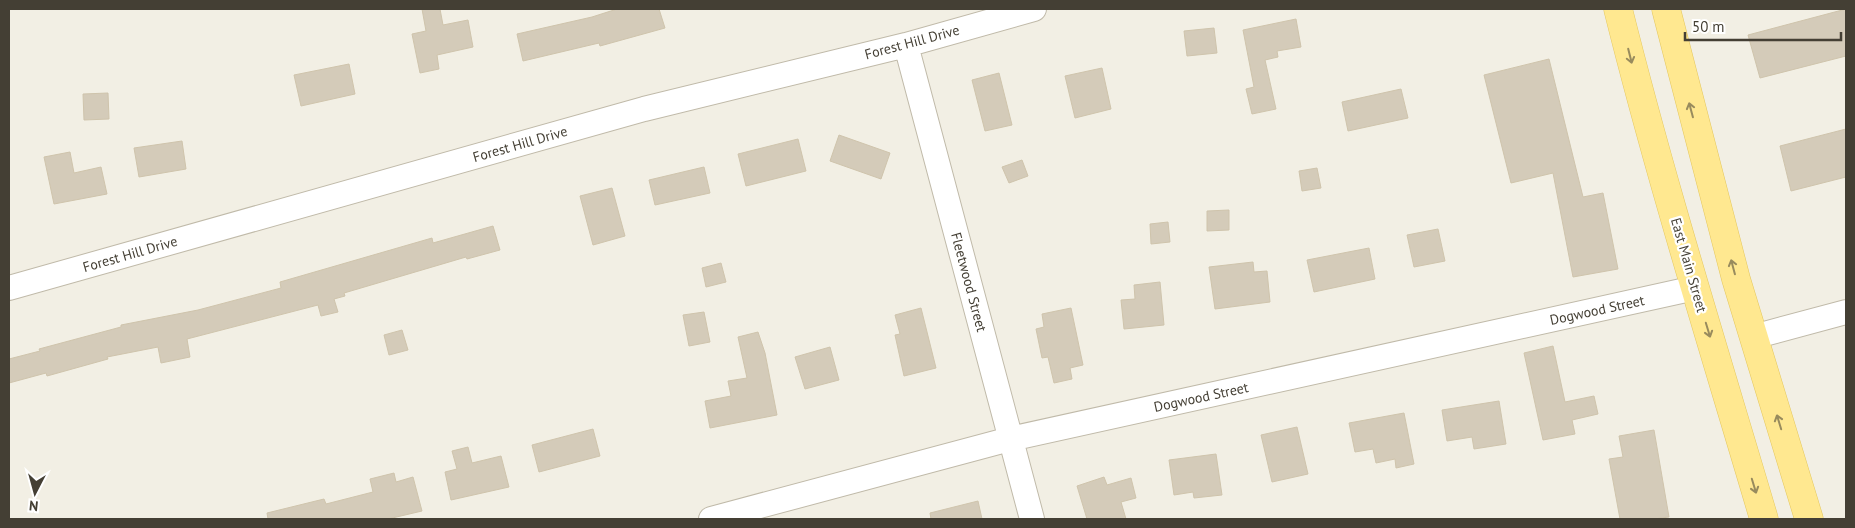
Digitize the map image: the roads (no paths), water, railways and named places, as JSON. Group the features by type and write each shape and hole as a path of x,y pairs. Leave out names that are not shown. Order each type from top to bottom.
{"main road":[{"name":"East Main Street","path":"1618,9 1641,100 1764,519"},
{"path":"1666,9 1690,107 1753,337 1809,519"}],"street":[{"name":"Forest Hill Drive","path":"9,288 644,109 906,45 1034,9"},
{"name":"Fleetwood Street","path":"906,45 1032,519"},
{"name":"Dogwood Street","path":"711,519 1010,439 1695,288"},
{"path":"1753,337 1846,312"}]}
